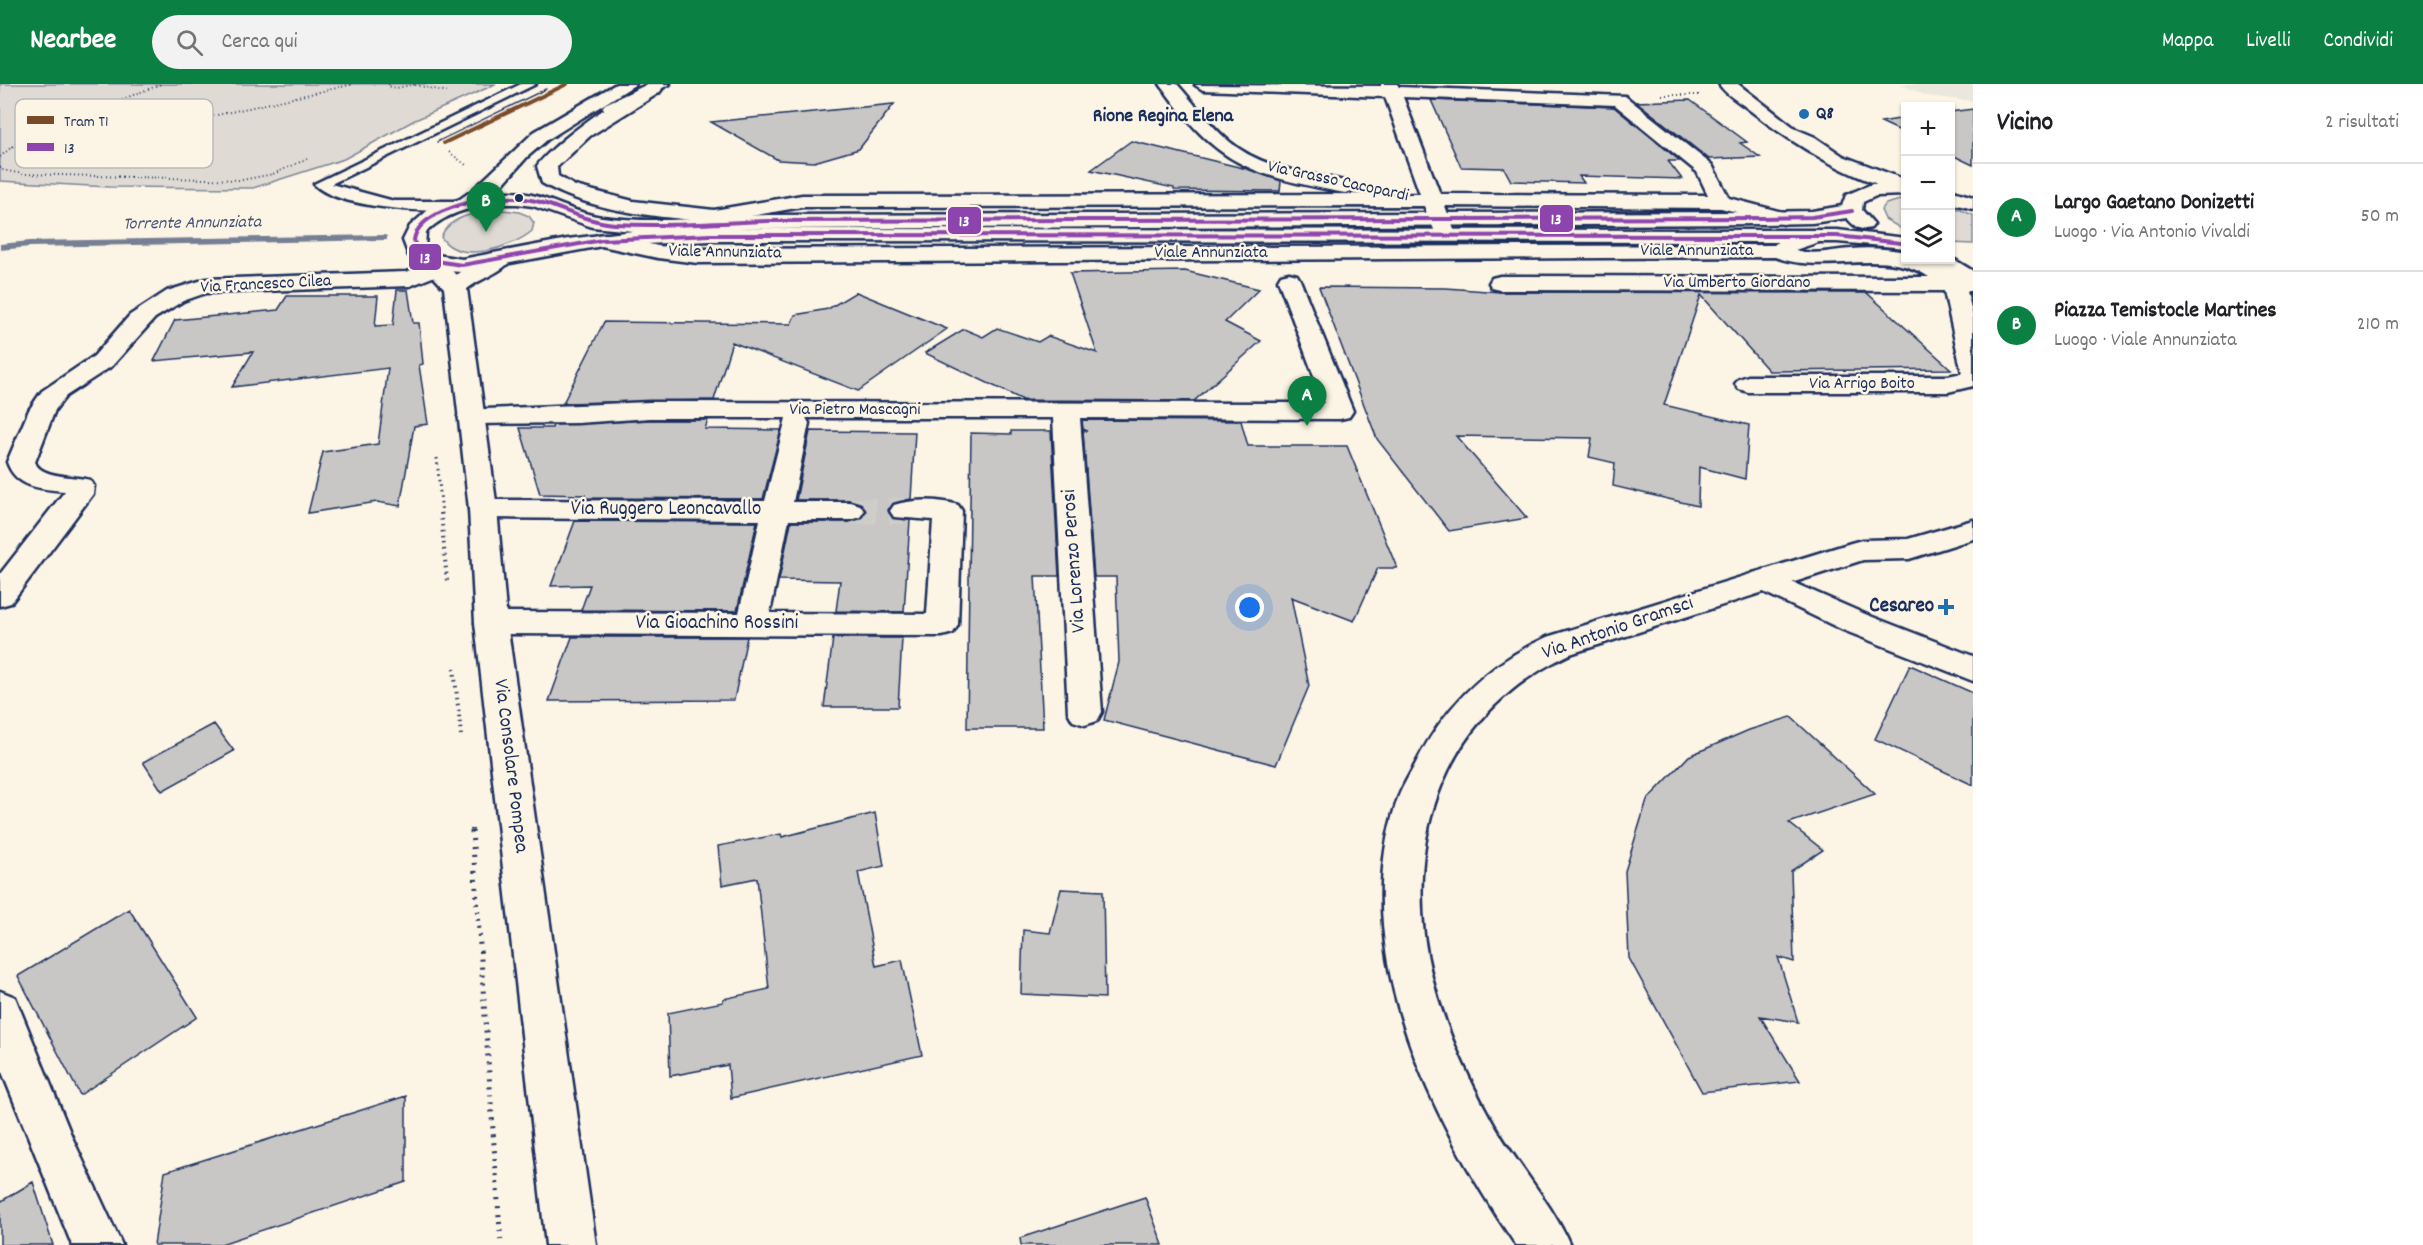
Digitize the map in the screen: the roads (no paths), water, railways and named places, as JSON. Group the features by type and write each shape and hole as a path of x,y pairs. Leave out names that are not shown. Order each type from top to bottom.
{"street":[{"path":"462,205 488,192 513,160 542,134 628,84"},
{"path":"547,205 529,190 527,173 548,145 617,104 661,84"},
{"path":"661,84 579,135 552,160 546,172 554,184 612,202 657,212 767,221"},
{"name":"Via Grasso Cacopardi","path":"1168,84 1230,152 1253,164 1439,218"},
{"path":"1203,85 1390,88 1619,100 1705,169 1721,202"},
{"path":"1390,88 1439,218"},
{"path":"1734,89 1790,133 1808,141 1849,166 1901,186"},
{"path":"1790,133 1795,141 1847,180 1869,228 1901,249"},
{"name":"Viale Annunziata","path":"1815,237 1789,244 1779,251 1254,244 698,256 658,252 605,240 527,253 499,261 450,263 439,270 417,251 413,243 414,234 431,218 462,205 502,198 547,205 582,220 614,224 767,221 1783,218 1829,216 1856,203 1872,190 1901,188"},
{"path":"1955,198 1973,203"},
{"name":"Viale Annunziata","path":"1254,244 1439,218 1681,200 1721,202 1783,218"},
{"name":"Viale Annunziata","path":"713,216 802,201 1439,218 1854,237 1901,250"},
{"name":"Viale Annunziata","path":"527,253 547,243 559,231 562,220 547,205"},
{"path":"1779,251 1797,259 1812,261 1901,251"},
{"path":"1955,255 1973,257"},
{"path":"439,270 470,275 499,261"},
{"path":"1924,264 1967,283"},
{"path":"1945,264 1967,283 1973,369"},
{"name":"Via Consolare Pompea","path":"439,270 471,417 483,509 492,623 571,1245"},
{"name":"Via Francesco Cilea","path":"0,595 80,494 80,486 71,482 28,477 22,472 21,462 46,403 69,381 98,365 141,318 168,298 206,286 410,279 439,270"},
{"name":"Via Pietro Mascagni","path":"471,417 577,415 650,410 1340,411 1290,280"},
{"name":"Via Umberto Giordano","path":"1500,283 1967,283"},
{"name":"Via Arrigo Boito","path":"1748,384 1948,384 1971,379 1973,376"},
{"name":"Via Lorenzo Perosi","path":"1066,411 1085,712"},
{"path":"577,415 650,422 1029,424"},
{"path":"752,624 796,423"},
{"name":"Via Antonio Gramsci","path":"1862,550 1882,534 1973,507"},
{"name":"Via Ruggero Leoncavallo","path":"483,509 850,511"},
{"name":"Via Gioachino Rossini","path":"492,623 942,625 948,511 904,511"},
{"name":"Via Antonio Gramsci","path":"1545,1245 1516,1206 1473,1133 1443,1073 1412,978 1402,919 1402,872 1406,829 1417,791 1433,758 1455,725 1498,680 1529,660 1593,633 1862,550 1909,549 1973,529"},
{"path":"1764,580 1854,622 1973,669"},
{"path":"0,1011 55,1151 97,1245"}],"lane":[{"path":"462,205 428,208 393,207 328,189 321,184 530,84"}],"waterway":[{"name":"Torrente Annunziata","path":"0,247 30,244 384,238"}],"tunnel":[{"path":"850,511 904,511"}],"tram line":[{"name":"T1","path":"444,143 567,84"},
{"path":"437,142 546,89"}],"place":[{"name":"Q8","path":"1804,114"},
{"name":"Piazza Temistocle Martines","path":"486,232"},
{"name":"Largo Gaetano Donizetti","path":"1307,426"},
{"name":"Cesareo","path":"1946,607"}],"district":[{"name":"Rione Regina Elena","path":"1163,117"}]}
